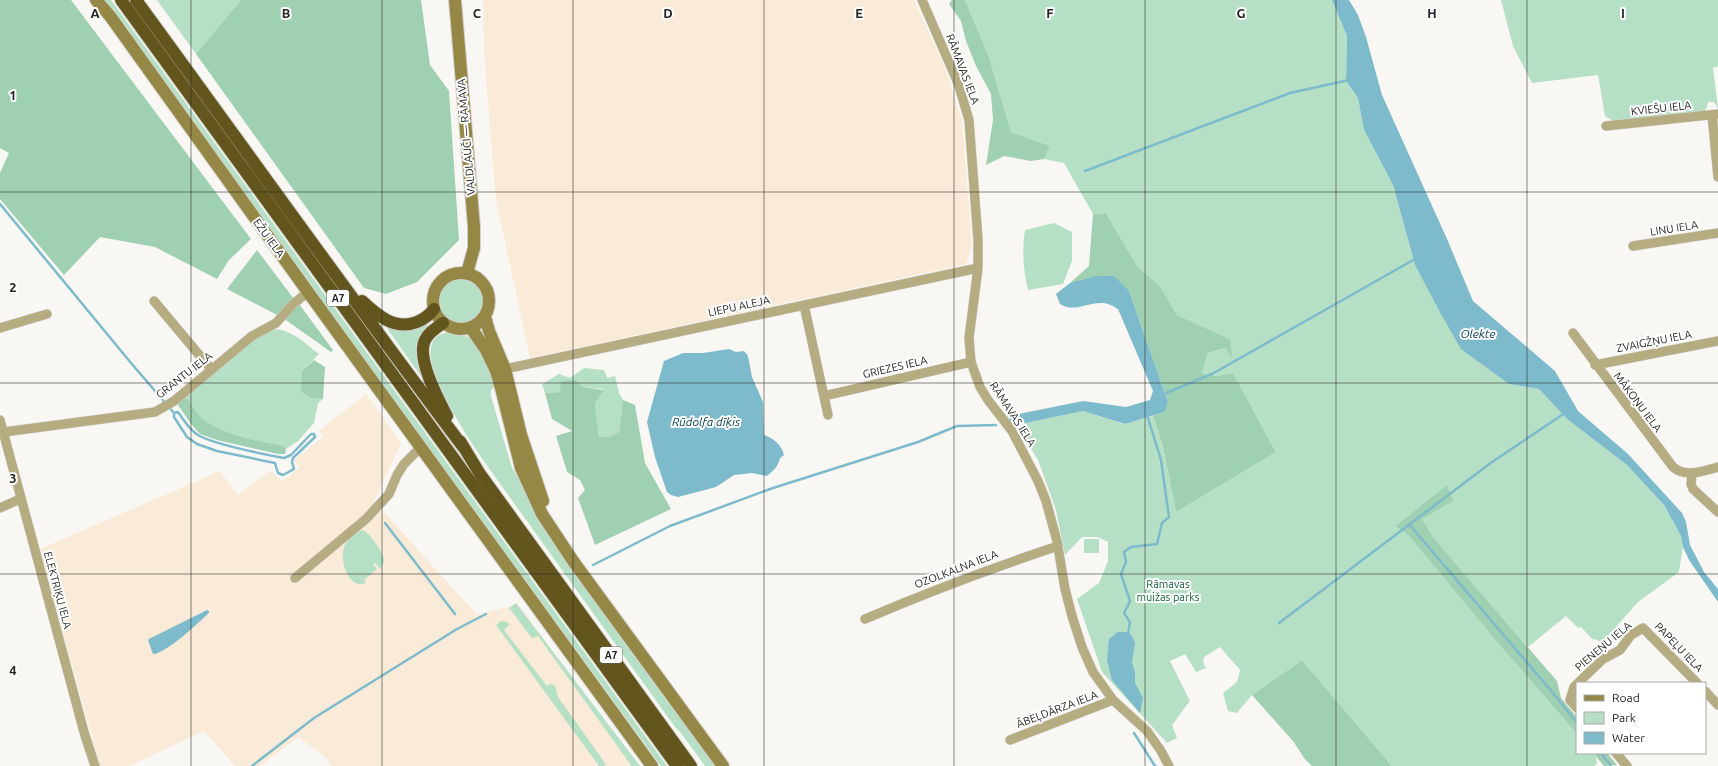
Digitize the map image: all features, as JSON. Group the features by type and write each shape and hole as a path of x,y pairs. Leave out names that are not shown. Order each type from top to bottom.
{"highway":[{"name":"A7","path":"121,0 677,766"},
{"name":"A7","path":"136,0 387,346 464,448 480,474 691,766"},
{"path":"340,280 373,312 395,323 404,325 413,323 426,318 434,309"},
{"path":"443,323 431,331 424,341 424,361 436,393 464,448"}],"main road":[{"name":"EŽU IELA","path":"96,0 110,16 652,766"},
{"name":"VALDLAUČI — RĀMAVA","path":"455,0 474,227 474,248 467,273"},
{"path":"458,272 467,273 482,281 490,296 490,305 485,318 471,328 458,329 443,323 434,309 434,293 438,283 450,274 458,272"},
{"path":"485,318 505,369 527,455 554,532"},
{"path":"471,328 486,350 496,371 525,479 542,514 577,567 723,766"}],"street":[{"name":"RĀMAVAS IELA","path":"922,0 958,83 969,120 978,240 978,268 969,338 971,362 980,387 1012,431 1038,481 1046,501 1058,546 1065,589 1082,647 1093,672 1113,700 1147,731 1161,751 1169,766"},
{"name":"KVIEŠU IELA","path":"1606,126 1715,114"},
{"path":"1715,114 1718,177"},
{"name":"LINU IELA","path":"1633,246 1718,233"},
{"name":"LIEPU ALEJA","path":"505,369 978,268"},
{"name":"GRANTU IELA","path":"4,432 155,412 174,401 252,336 276,323 292,305 308,292"},
{"path":"154,301 211,369"},
{"path":"804,305 828,415"},
{"path":"0,328 47,314"},
{"name":"MĀKOŅU IELA","path":"1573,333 1595,365 1673,467 1679,472 1692,474"},
{"name":"ZVAIGŽŅU IELA","path":"1595,365 1718,341"},
{"name":"GRIEZES IELA","path":"824,396 971,362"},
{"name":"ELEKTRIĶU IELA","path":"0,420 20,499 84,732 95,766"},
{"path":"295,578 366,519 389,494 397,475 404,464 421,447"},
{"path":"1718,467 1692,474 1691,484 1694,489 1718,512"},
{"path":"0,508 20,499"},
{"name":"OZOLKALNA IELA","path":"865,619 910,599 1011,561 1058,546"},
{"name":"PAPEĻU IELA","path":"1643,628 1696,682"},
{"name":"PIENEŅU IELA","path":"1580,682 1603,658 1620,650 1631,635 1643,628"},
{"name":"PIENEŅU IELA","path":"1576,686 1574,687 1570,700 1576,707"},
{"path":"1706,692 1718,704"},
{"name":"ĀBEĻDĀRZA IELA","path":"1010,740 1113,700"},
{"path":"1617,754 1627,766"}],"shaded area":[{"path":"483,0 914,0 945,68 962,120 972,247 966,264 530,358 496,200 484,53"},
{"path":"366,394 401,443 374,501 477,615 518,604 635,766 332,766 327,759 299,737 260,766 235,766 204,731 129,766 100,766 40,549 220,471 238,495 271,470 282,482 300,467 294,460 323,437 319,431"}],"green space":[{"path":"0,0 71,0 251,239 229,260 217,279 155,247 100,237 64,275 0,199 0,173 9,153 0,148"},
{"path":"102,0 111,0 667,766 661,766"},
{"path":"157,0 241,0 196,54"},
{"path":"241,0 421,0 430,65 449,91 459,240 417,282 386,294 364,288 196,54"},
{"path":"952,0 965,0 989,57 1011,132 1050,146 1044,159 1031,161 1004,156 986,165 993,120 991,94 976,66 966,41 961,21 949,4"},
{"name":"Rāmavas muižas parks","path":"965,0 1332,0 1347,36 1346,81 1358,98 1364,130 1393,185 1415,265 1509,384 1539,389 1567,419 1627,465 1664,505 1681,536 1683,547 1679,572 1638,602 1601,644 1598,640 1592,639 1581,627 1578,628 1566,616 1528,647 1433,537 1421,519 1452,501 1396,526 1409,536 1497,642 1576,733 1576,754 1594,754 1596,757 1597,764 1594,766 1392,766 1302,660 1252,695 1237,713 1228,711 1223,693 1237,682 1240,670 1220,647 1204,657 1203,662 1206,668 1196,672 1185,654 1170,661 1190,701 1172,725 1177,738 1167,743 1102,672 1077,599 1099,583 1108,561 1108,542 1097,537 1082,537 1065,555 1056,510 1038,460 1016,425 1083,411 1124,424 1153,416 1163,447 1176,512 1276,452 1233,373 1217,376 1202,373 1208,353 1227,348 1231,357 1230,339 1177,315 1160,286 1137,266 1106,213 1093,214 1064,163 1044,159 1050,146 1011,132 989,57"},
{"path":"1501,0 1718,0 1718,67 1713,67 1718,109 1714,102 1708,102 1703,113 1613,121 1605,116 1598,75 1532,83 1513,46"},
{"path":"1106,213 1137,266 1160,286 1177,315 1230,339 1232,359 1226,348 1208,353 1202,373 1217,376 1233,373 1276,452 1176,512 1163,447 1153,416 1165,412 1168,402 1129,291 1082,281 1070,283 1089,266 1093,214"},
{"path":"1054,223 1072,232 1072,261 1063,284 1028,290 1024,260 1025,230"},
{"path":"257,250 294,299 277,315 227,289"},
{"path":"461,277 474,281 480,287 484,300 480,313 474,319 461,323 448,319 442,313 438,300 442,287 448,281"},
{"path":"299,304 333,350 331,352 283,318"},
{"path":"384,324 428,324 424,331 432,392"},
{"path":"277,329 294,335 319,354 302,371 311,398 323,399 318,403 314,423 298,441 286,449 281,446 229,433 219,429 202,419 183,399 253,339"},
{"path":"447,333 469,337 475,340 496,385 491,390 491,396 512,468 716,766 705,766 675,727 488,467 470,439 444,396 435,373 431,354 434,340"},
{"path":"314,360 325,367 323,399 311,398 301,391 302,371"},
{"path":"584,368 604,370 607,378 615,376 619,393 623,400 619,432 608,437 599,437 595,403 604,389 583,387 560,392 545,393 542,384 559,374 570,378"},
{"path":"576,380 583,387 604,390 595,403 599,437 608,437 619,432 623,400 635,405 645,463 671,509 595,545 578,498 585,490 580,480 567,472 556,436 572,431 552,419 545,393 560,392 561,381"},
{"path":"188,399 203,419 219,429 262,442 282,446 286,449 285,454 278,454 217,440 200,434 178,405 179,401"},
{"path":"1447,485 1453,501 1422,519 1433,537 1557,681 1561,698 1576,716 1576,733 1497,642 1409,536 1396,526"},
{"path":"362,530 365,531 375,542 384,560 380,569 375,563 373,564 377,569 364,580 366,583 360,584 350,578 347,573 344,566 343,553 347,542"},
{"path":"1084,539 1099,539 1099,553 1084,553"},
{"path":"516,603 640,766 630,766 631,765 538,636 532,638 509,608"},
{"path":"501,621 510,624 504,630 547,686 550,684 555,685 558,697 606,764 604,766 599,766 496,625"},
{"path":"1302,660 1392,766 1312,766 1304,758 1293,741 1252,695"},
{"path":"1594,754 1608,754 1617,765 1604,766"}],"water":[{"name":"Olekte","path":"1332,0 1349,0 1358,15 1366,37 1382,95 1447,239 1473,301 1555,371 1578,411 1628,454 1682,513 1686,522 1690,545 1704,572 1718,589 1718,602 1689,560 1683,547 1681,536 1664,505 1627,465 1567,419 1539,389 1509,384 1461,349 1415,265 1393,185 1364,130 1358,98 1346,81 1347,36"},
{"path":"1097,276 1114,276 1129,291 1168,402 1165,412 1125,424 1083,411 1016,425 1007,423 1004,417 1083,401 1126,407 1150,400 1153,391 1118,309 1105,303 1070,308 1060,304 1056,294 1070,283"},
{"name":"Rūdolfa dīķis","path":"729,349 736,352 744,351 748,356 752,377 763,402 764,435 777,442 784,455 780,458 778,464 767,476 752,473 734,475 716,487 678,497 671,495 667,492 655,457 647,422 664,361 683,353 703,353"},
{"path":"207,610 209,613 182,637 166,649 159,653 153,654 148,640 149,639"},
{"path":"1118,632 1128,632 1132,636 1135,643 1132,662 1135,673 1135,683 1143,698 1140,713 1112,680 1107,660 1109,639"}],"waterway":[{"path":"1085,171 1290,93 1349,80"},
{"path":"0,204 131,363 174,413 178,412 195,433 206,439 227,446 284,458 291,455 311,434 314,434 315,437 293,458 292,462 294,469 283,475 278,473 275,463 217,451 197,444 187,437 174,417 174,413"},
{"path":"1166,393 1212,374 1415,259"},
{"path":"1279,623 1492,462 1565,413"},
{"path":"1128,634 1130,622 1124,613 1130,601 1121,574 1126,562 1124,552 1131,547 1157,544 1162,523 1169,517 1161,460 1148,418"},
{"path":"593,565 670,526 770,489 918,442 957,426 996,425"},
{"path":"385,523 455,614"},
{"path":"1409,524 1576,722"},
{"path":"252,766 314,718 457,629 486,614"},
{"path":"1134,733 1155,766"},
{"path":"1602,754 1611,766"}]}
